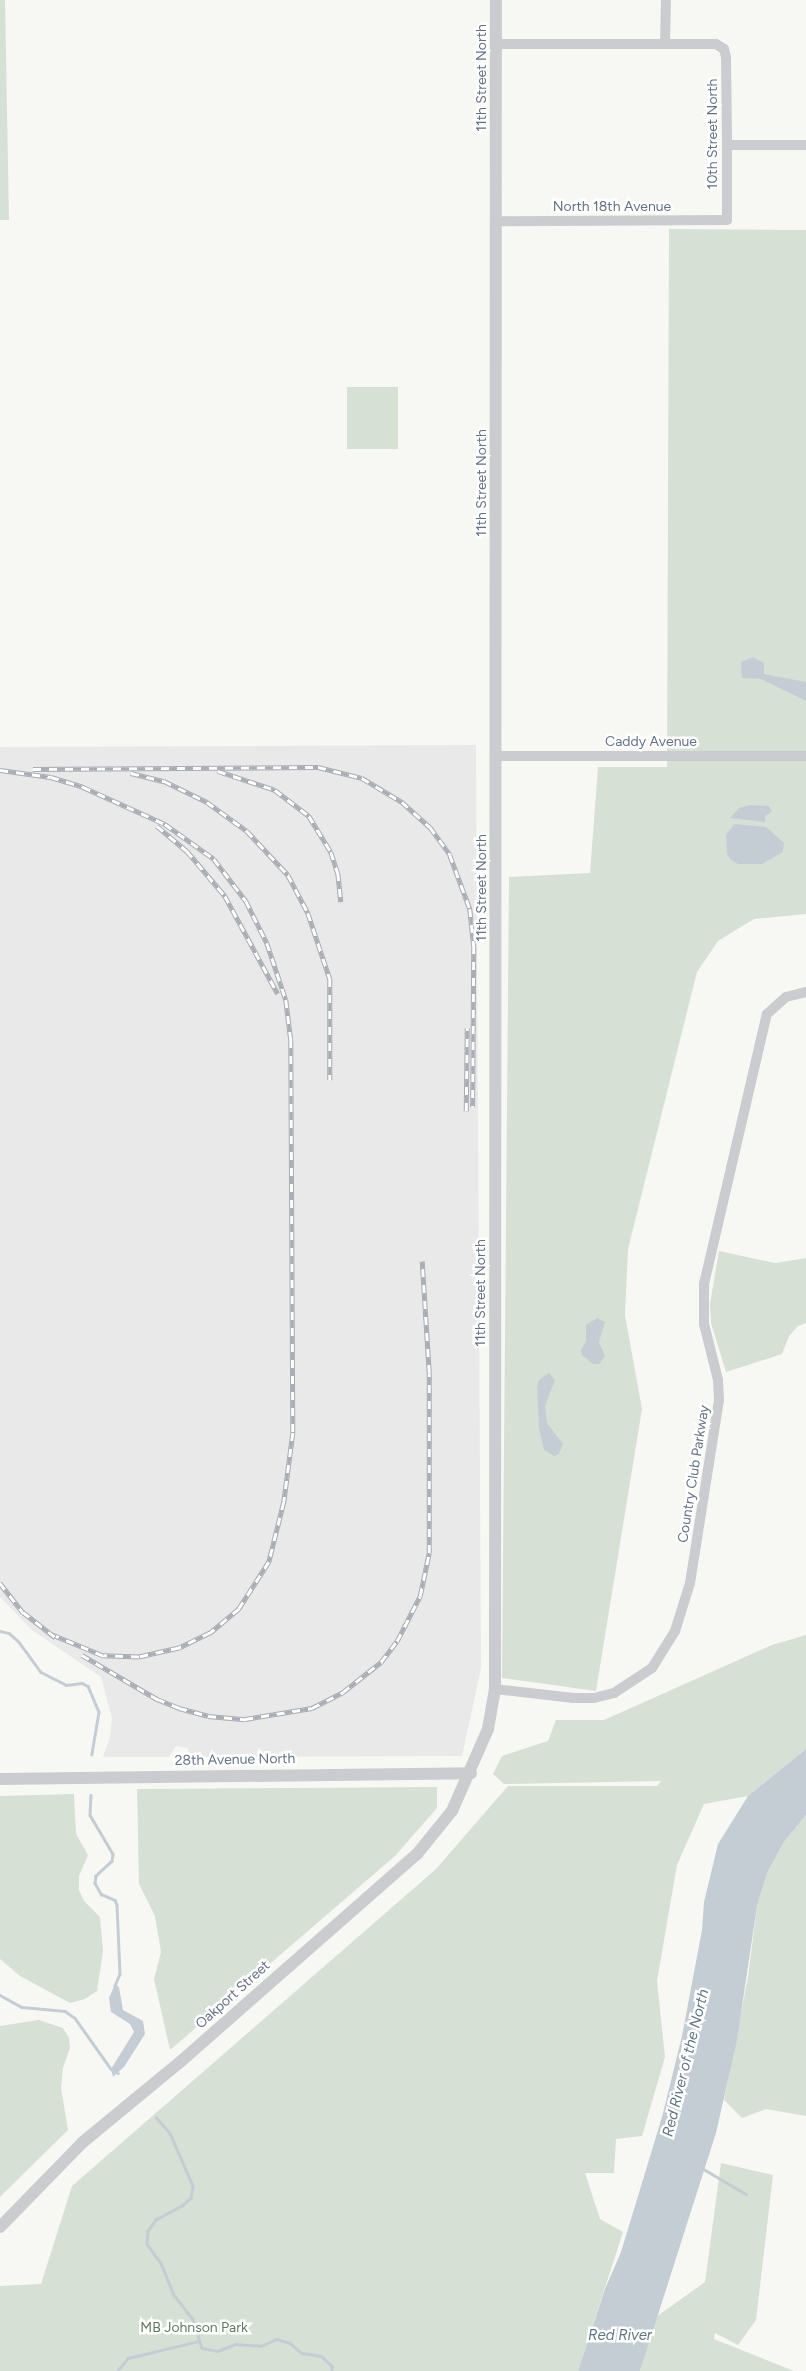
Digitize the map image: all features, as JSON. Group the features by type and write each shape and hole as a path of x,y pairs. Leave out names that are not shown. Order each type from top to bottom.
{"street":[{"name":"11th Street North","path":"471,1773 488,1730 495,1689 498,221 496,0"},
{"path":"497,44 666,44 666,0"},
{"name":"10th Street North","path":"666,44 716,44 724,49 727,220"},
{"path":"727,145 806,145"},
{"name":"North 18th Avenue","path":"498,221 727,220"},
{"name":"Caddy Avenue","path":"497,756 806,756"},
{"name":"Country Club Parkway","path":"495,1689 582,1698 614,1693 652,1668 676,1631 690,1583 720,1400 718,1380 704,1324 704,1284 767,1014 786,997 806,992"},
{"name":"28th Avenue North","path":"0,1779 471,1773"},
{"name":"Oakport Street","path":"0,2227 83,2142 179,2063 417,1854 452,1810 471,1773"}],"shaded area":[{"path":"476,745 481,1668 462,1756 189,1757 188,1748 176,1746 169,1757 103,1757 110,1737 112,1718 101,1677 32,1630 0,1597 0,747"}],"green space":[{"path":"0,0 5,0 9,220 0,220"},
{"path":"669,229 806,230 806,914 754,919 718,941 697,972 628,1249 625,1315 642,1409 596,1691 502,1678 509,877 590,873 598,767 667,767"},
{"path":"347,387 398,387 398,449 347,449"},
{"path":"719,1251 775,1263 806,1258 806,1323 798,1326 789,1336 782,1354 726,1372 711,1323 710,1304"},
{"name":"MB Johnson Park","path":"806,1635 806,1749 748,1796 704,1804 677,1865 657,1981 665,2057 642,2136 616,2139 614,2173 585,2173 600,2219 623,2232 578,2371 0,2371 0,2286 41,2284 72,2186 436,1869 508,1786 657,1786 661,1781 504,1784 493,1774 502,1756 548,1741 556,1720 604,1720 772,1645"},
{"path":"437,1787 437,1808 395,1856 170,2050 154,1979 161,1952 155,1916 139,1884 137,1789"},
{"path":"74,1794 76,1834 88,1855 79,1876 79,1890 84,1901 100,1917 103,1951 97,1991 85,1999 70,2003 20,1976 0,1959 0,1796"},
{"path":"806,1815 806,2116 766,2109 742,2118 724,2100 748,1977 757,1906 768,1871 784,1842"},
{"path":"39,2020 63,2028 69,2038 70,2048 63,2068 61,2088 68,2130 0,2197 0,2026"},
{"path":"721,2163 773,2175 756,2320 738,2345 715,2333 714,2339 794,2371 640,2371 656,2317 705,2282"}],"water":[{"path":"753,657 764,663 764,674 806,682 806,701 761,679 742,678 741,662"},
{"path":"750,805 769,806 772,812 765,816 765,822 730,818 739,808"},
{"path":"734,824 766,827 784,843 783,852 762,864 738,864 731,860 727,854 726,835"},
{"path":"597,1318 605,1322 599,1342 605,1356 599,1364 593,1364 582,1355 581,1350 586,1341 586,1325"},
{"path":"549,1373 555,1380 545,1406 547,1423 563,1444 559,1454 554,1456 544,1450 539,1428 537,1387 539,1380"},
{"name":"Red River","path":"806,1749 806,1815 784,1842 768,1871 757,1906 737,2040 716,2133 640,2371 578,2371 605,2289 621,2252 662,2117 682,2036 702,1930 704,1902 718,1844 748,1796"},
{"path":"115,1984 119,1987 123,2010 143,2021 145,2034 124,2067 113,2077 111,2069 134,2032 130,2024 111,2012 109,1998"}],"waterway":[{"path":"0,1631 9,1633 19,1642 41,1672 66,1685 82,1683 88,1686 99,1712 92,1754"},
{"path":"91,1795 90,1815 113,1854 112,1861 96,1876 95,1883 101,1894 115,1900 117,1905 120,1974 115,1986"},
{"path":"0,1995 22,2007 65,2011 75,2018 111,2069 118,2073"},
{"path":"156,2117 170,2133 193,2186 191,2198 182,2206 156,2220 148,2231 147,2244 161,2263 174,2295 193,2319 202,2348 218,2351 235,2344 261,2346 277,2339 290,2343 302,2353 321,2356 332,2366 332,2371"},
{"path":"702,2168 746,2194"},
{"path":"117,2371 128,2358 199,2341"}],"railway":[{"path":"33,769 318,767 362,778 402,802 430,827 450,855 470,909 474,946 473,1107"},
{"path":"0,770 51,777 83,787 165,824 214,859 246,901 267,943 286,1000 291,1040 293,1433 284,1502 269,1562 239,1609 210,1633 179,1648 139,1657 103,1656 50,1634"},
{"path":"218,771 275,790 309,816 331,852 338,873 341,902"},
{"path":"131,773 164,781 207,802 247,831 288,875 308,913 330,979 330,1080"},
{"path":"157,826 187,851 225,896 278,994"},
{"path":"466,1111 467,1028"},
{"path":"82,1655 157,1699 179,1708 208,1716 245,1719 312,1708 343,1692 381,1662 397,1641 420,1596 429,1553 429,1373 422,1261"},
{"path":"0,1583 23,1612 55,1637"}],"water label":[{"name":"Red River of the North","path":"686,2063"}]}
